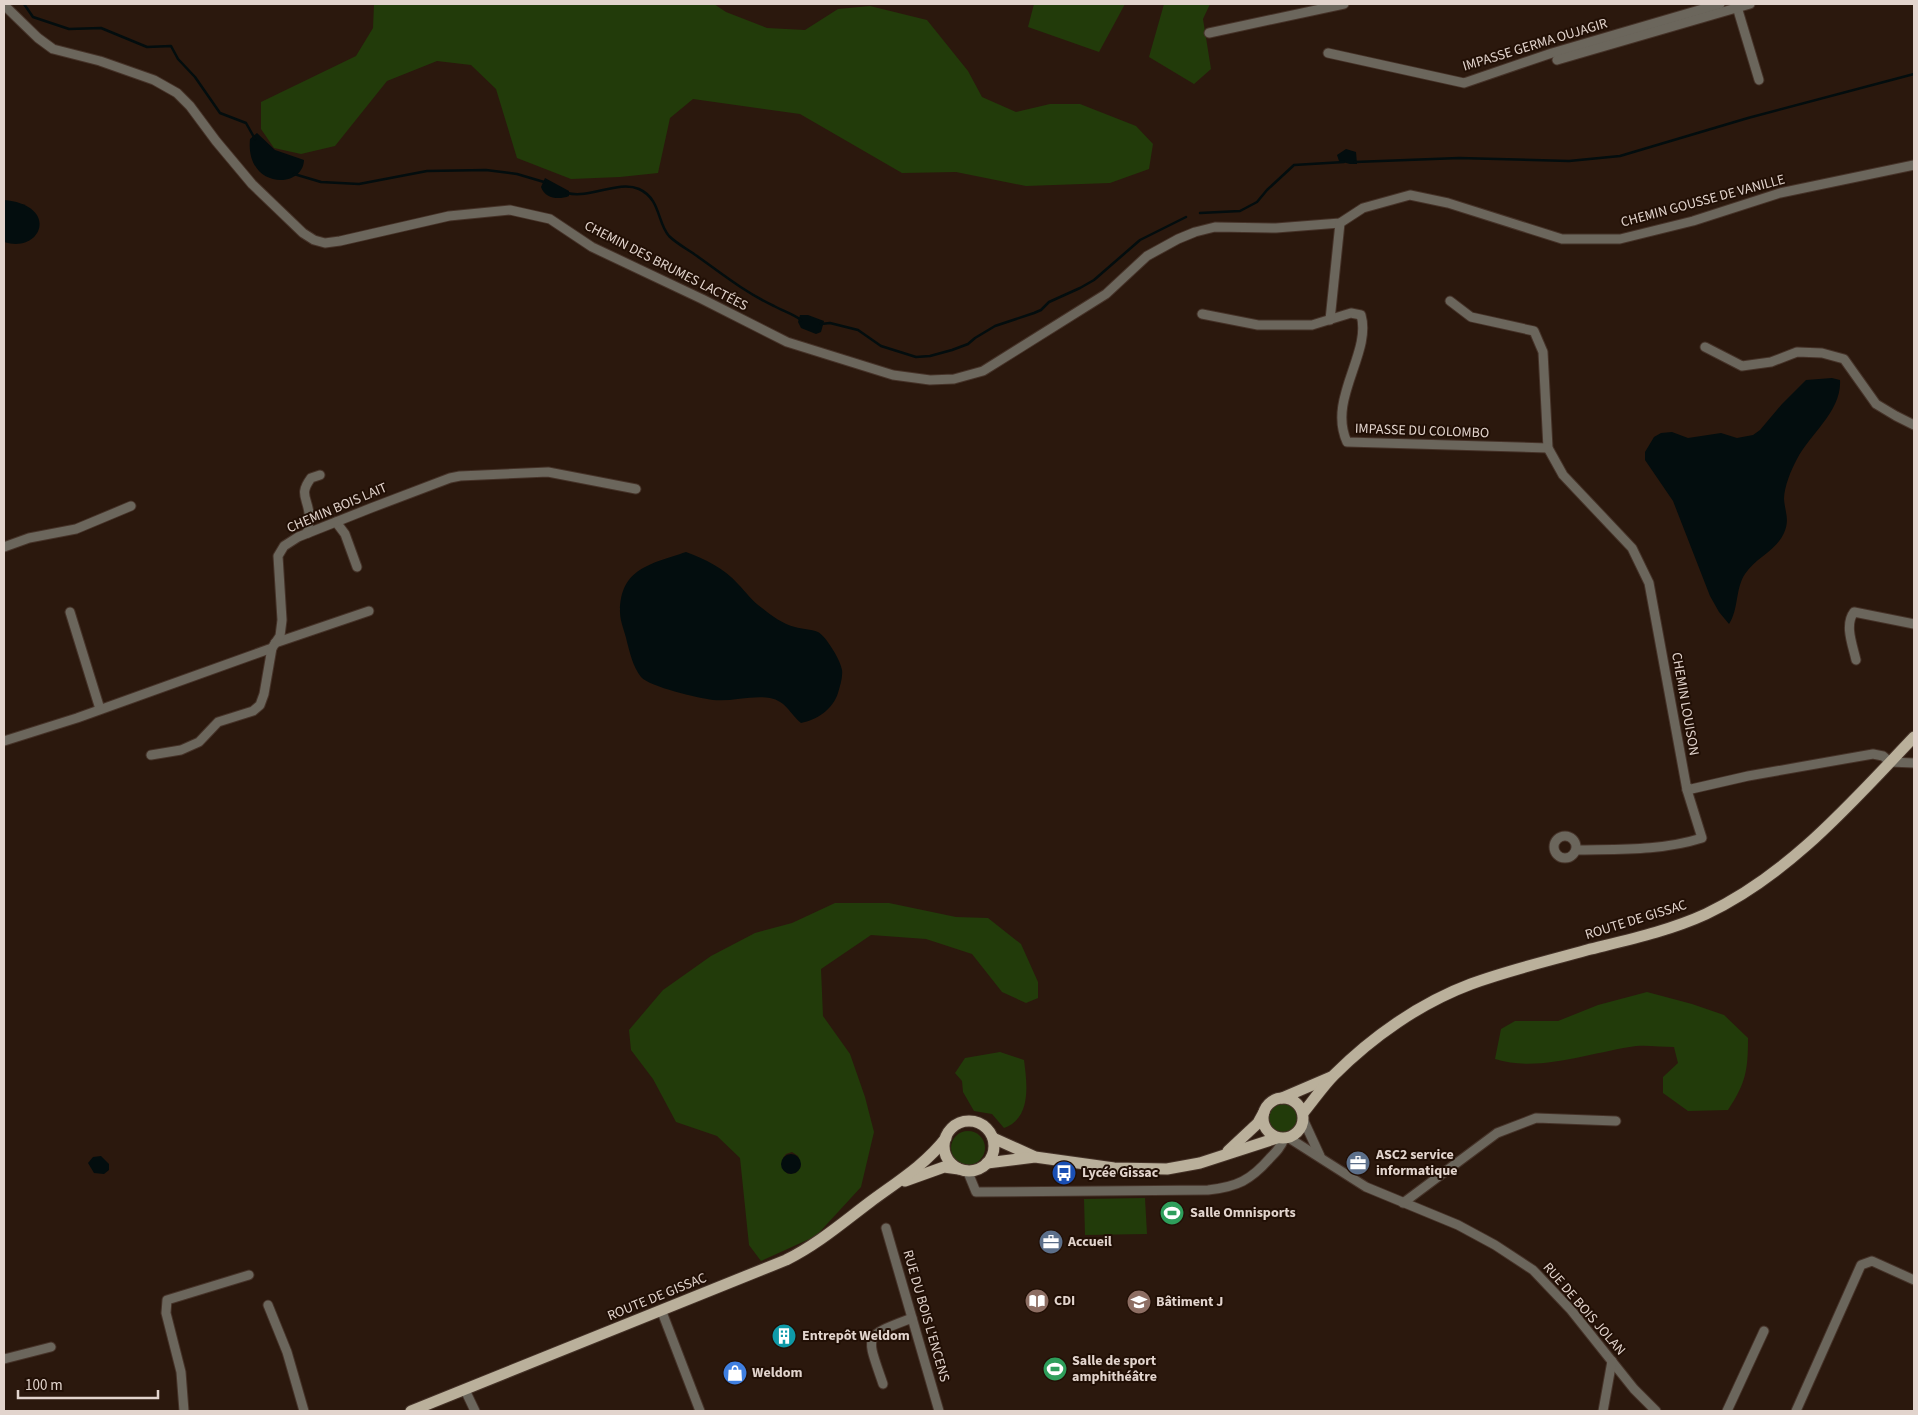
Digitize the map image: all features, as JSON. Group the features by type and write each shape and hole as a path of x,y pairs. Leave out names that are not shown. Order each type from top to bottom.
{"main road":[{"name":"ROUTE DE GISSAC","path":"1303,1116 1333,1076 1372,1041 1394,1025 1470,985 1502,974 1663,930 1704,914 1742,895 1778,870 1812,841 1914,737"},
{"name":"ROUTE DE GISSAC","path":"1282,1098 1333,1076"},
{"path":"993,1138 993,1152 987,1163 980,1168 964,1170 949,1160 946,1153 946,1138 954,1126 969,1121 984,1126 993,1138 1035,1157 1101,1167 1150,1170 1182,1167 1200,1163 1283,1138 1299,1130 1303,1116 1297,1104 1293,1100 1282,1098 1271,1102 1253,1128 1224,1155"},
{"path":"1264,1112 1267,1130 1283,1138"},
{"name":"ROUTE DE GISSAC","path":"411,1411 662,1312 810,1248 899,1182 933,1154 946,1138"},
{"path":"987,1163 1035,1157"},
{"name":"ROUTE DE GISSAC","path":"899,1182 944,1167 964,1170"}],"street":[{"path":"1208,33 1344,4"},
{"name":"IMPASSE GERMA OUJAGIR","path":"1328,53 1464,83 1552,53 1720,4"},
{"path":"1557,60 1750,4"},
{"name":"CHEMIN DES BRUMES LACTÉES","path":"4,5 38,38 53,49 118,67 154,80 177,93 190,106 252,184 303,233 314,240 325,243 340,241 449,216 510,210 550,220 592,247 787,342 893,375 930,380 954,379"},
{"path":"1737,8 1759,80"},
{"name":"CHEMIN GOUSSE DE VANILLE","path":"954,379 983,371 1106,294 1147,256 1178,239 1214,227 1276,228 1340,223 1363,208 1410,195 1448,203 1562,239 1620,239 1693,221 1780,193 1914,165"},
{"path":"1330,320 1340,223"},
{"path":"1450,301 1471,317 1534,331 1543,352 1548,448"},
{"name":"IMPASSE DU COLOMBO","path":"1202,314 1258,325 1312,325 1351,313 1360,315 1364,326 1342,411 1341,430 1347,442 1548,448"},
{"path":"1705,347 1742,366 1771,362 1797,352 1822,353 1844,358 1876,404 1914,425"},
{"name":"CHEMIN LOUISON","path":"1548,448 1562,475 1632,548 1649,583 1686,790 1702,838 1687,843 1648,849 1576,850"},
{"name":"CHEMIN BOIS LAIT","path":"151,755 182,750 199,742 218,722 253,711 260,704 264,694 274,646 280,636 282,620 278,556 284,546 308,533 450,478 460,476 548,472 636,489"},
{"path":"308,533 309,513 304,496 305,488 310,478 320,475"},
{"path":"4,547 29,538 76,529 131,506"},
{"path":"336,522 345,534 358,567"},
{"path":"4,742 100,710 369,611"},
{"path":"70,612 100,710"},
{"path":"1856,660 1850,628 1850,617 1854,612 1914,624"},
{"path":"1686,790 1748,776 1874,754 1883,756 1890,762 1914,763"},
{"name":"RUE DE BOIS JOLAN","path":"1303,1116 1320,1156"},
{"path":"1402,1203 1497,1133 1536,1118 1616,1121"},
{"path":"964,1170 976,1192 988,1193 1208,1190 1235,1185 1252,1176 1276,1152 1283,1138"},
{"name":"RUE DE BOIS JOLAN","path":"1283,1138 1320,1156 1350,1178 1402,1203 1458,1225 1495,1245 1532,1270 1571,1310 1634,1388 1656,1411"},
{"name":"RUE DU BOIS L'ENCENS","path":"886,1228 939,1411"},
{"path":"1796,1411 1861,1265 1872,1261 1914,1280"},
{"path":"184,1411 181,1372 166,1313 167,1300 249,1275"},
{"path":"268,1305 286,1352 304,1411"},
{"path":"662,1312 700,1411"},
{"path":"883,1384 874,1358 872,1338 883,1329 912,1318"},
{"path":"1727,1411 1764,1331"},
{"path":"4,1359 51,1347"},
{"path":"1602,1411 1612,1361"},
{"path":"465,1390 475,1411"}],"green space":[{"path":"374,4 714,4 726,12 767,28 805,30 838,9 870,6 927,20 968,71 982,97 1016,112 1050,104 1080,104 1136,126 1153,144 1149,169 1110,183 1026,186 956,172 902,173 800,114 693,99 670,118 658,173 571,179 517,158 496,89 471,65 437,61 387,81 335,146 301,154 274,148 261,129 261,102 356,56 373,28"},
{"path":"1034,4 1125,4 1099,52 1028,27"},
{"path":"1164,4 1210,4 1203,19 1211,69 1194,84 1149,57"},
{"path":"835,903 889,903 956,917 988,918 1021,944 1038,982 1038,998 1026,1003 1002,992 972,954 926,939 871,935 821,969 823,1016 850,1054 865,1097 874,1132 861,1187 816,1236 761,1261 749,1245 740,1158 717,1136 676,1122 653,1079 631,1050 629,1030 663,990 711,956 755,933 792,923","holes":["792,1152 798,1156 801,1166 796,1173 788,1174 783,1169 783,1158 786,1154"]},
{"path":"1647,992 1724,1015 1748,1038 1745,1076 1739,1092 1728,1110 1688,1111 1663,1093 1663,1077 1678,1063 1674,1047 1636,1046 1547,1063 1512,1063 1495,1059 1501,1029 1515,1021 1558,1021 1598,1005"},
{"path":"1000,1052 1024,1060 1026,1079 1026,1099 1023,1108 1013,1123 1004,1128 992,1114 974,1111 963,1092 962,1081 955,1073 965,1058"},
{"path":"1283,1102 1295,1107 1300,1119 1295,1131 1283,1136 1271,1131 1266,1119 1271,1107"},
{"path":"968,1131 980,1136 985,1148 980,1160 968,1165 956,1160 951,1148 956,1136"},
{"path":"1145,1198 1147,1234 1085,1235 1084,1199"}],"shaded area":[{"path":"257,133 275,150 304,160 301,170 285,180 275,180 265,176 256,168 251,155 250,139"},
{"path":"1346,149 1356,152 1357,164 1339,161 1337,155"},
{"path":"545,178 569,191 569,196 557,198 546,194 541,187"},
{"path":"4,200 22,204 33,210 39,219 39,227 35,235 28,241 17,244 4,242"},
{"path":"800,315 808,315 824,321 821,332 816,334 801,328 798,322"},
{"path":"1832,378 1840,380 1836,402 1831,412 1797,459 1790,473 1784,494 1787,520 1784,533 1776,545 1745,574 1729,624 1719,612 1710,596 1673,501 1645,460 1645,452 1654,437 1661,433 1672,432 1688,438 1721,433 1737,438 1753,435 1760,430 1806,380"},
{"path":"686,552 707,561 727,573 755,602 778,619 791,626 818,632 825,638 841,666 842,679 836,699 824,713 801,723 784,705 770,698 706,699 654,685 641,677 632,660 621,620 621,597 625,586 640,570 661,560"},
{"path":"787,1154 795,1154 801,1160 801,1168 795,1174 787,1174 781,1168 781,1160"},
{"path":"101,1156 109,1164 109,1170 104,1174 94,1173 88,1163 93,1157"}],"waterway":[{"path":"24,4 33,17 69,29 101,28 147,47 171,46 178,59 195,77 220,113 246,123 255,139"},
{"path":"1355,162 1459,158 1569,161 1620,156 1748,118 1914,74"},
{"path":"1200,213 1240,211 1257,202 1294,165 1344,162"},
{"path":"294,174 321,182 359,184 427,171 486,170 517,174 544,182"},
{"path":"567,193 585,194 622,187 639,189 646,193 655,205 662,225 672,239 744,289 801,320"},
{"path":"821,324 830,323 858,330 881,346 916,357 930,356 952,350 968,344 995,326 1041,310 1049,302 1080,288 1094,280 1140,240 1186,217"}],"place":[{"name":"ASC2 service informatique","path":"1358,1163"},
{"name":"Lycée Gissac","path":"1064,1173"},
{"name":"Salle Omnisports","path":"1172,1213"},
{"name":"Accueil","path":"1051,1242"},
{"name":"CDI","path":"1037,1301"},
{"name":"Bâtiment J","path":"1139,1302"},
{"name":"Entrepôt Weldom","path":"784,1336"},
{"name":"Salle de sport amphithéâtre","path":"1055,1369"},
{"name":"Weldom","path":"735,1373"}]}
